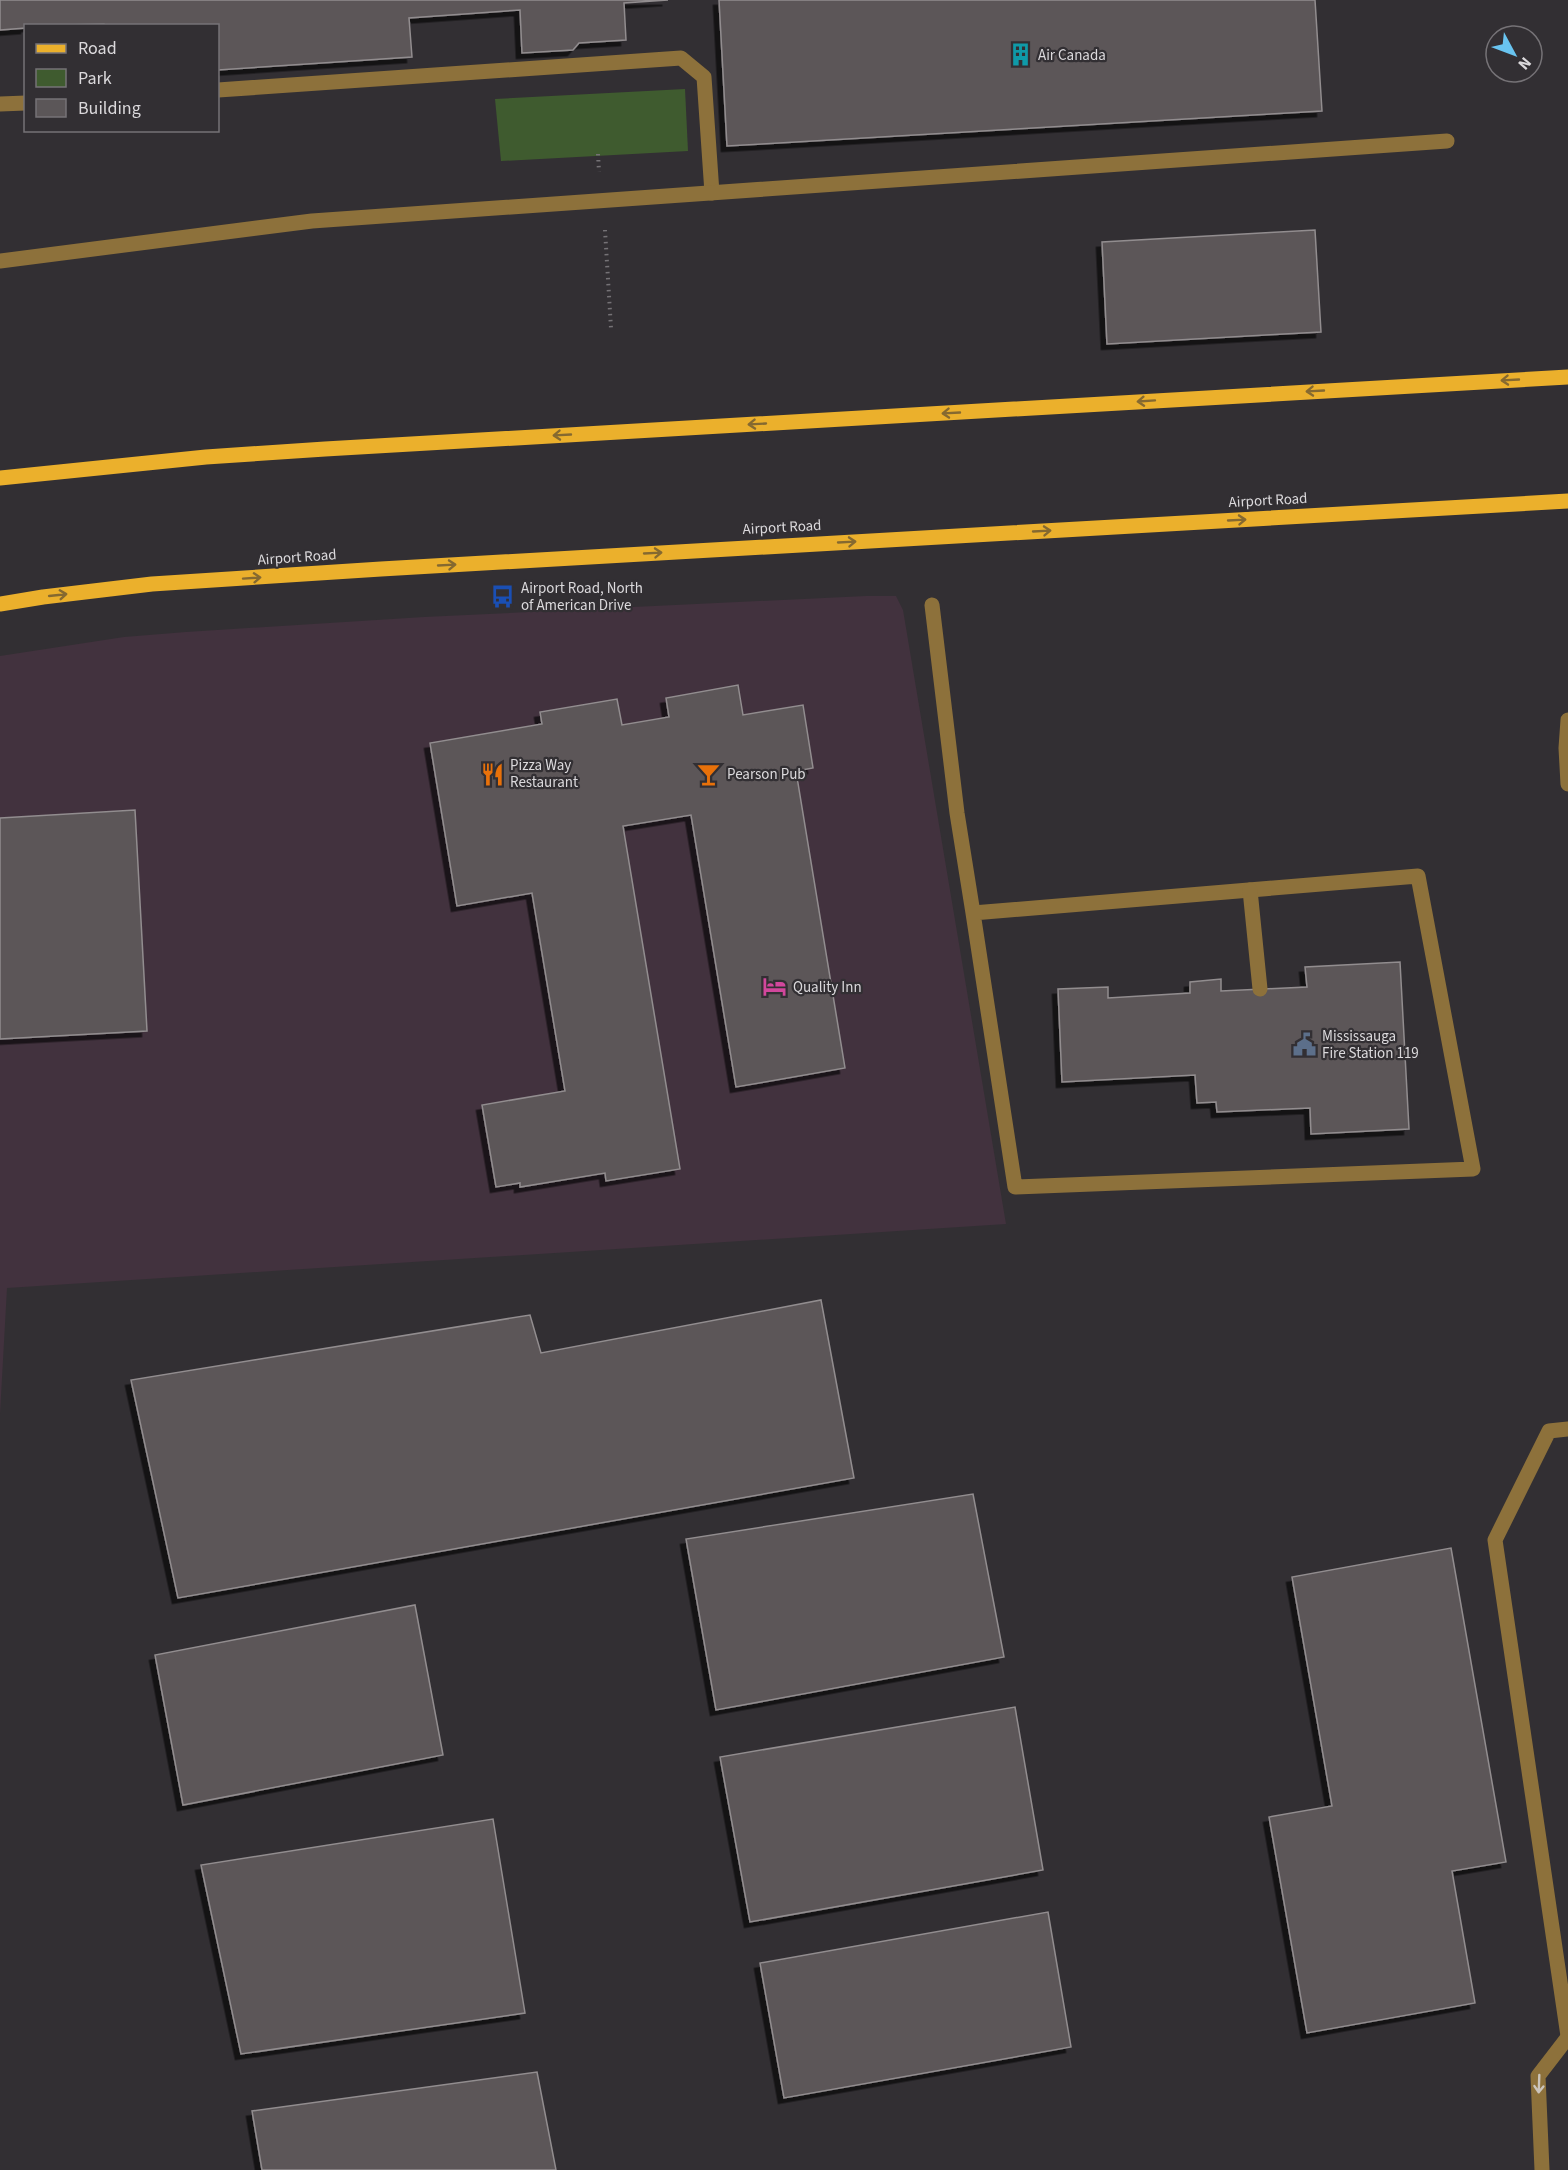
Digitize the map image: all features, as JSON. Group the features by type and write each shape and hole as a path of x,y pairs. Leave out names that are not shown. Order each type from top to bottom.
{"main road":[{"path":"0,478 195,458 313,450 1568,377"},
{"name":"Airport Road","path":"0,604 152,584 1568,501"}],"lane":[{"path":"219,90 681,58 704,77 712,193"},
{"path":"0,104 24,103"},
{"path":"0,261 312,221 1447,141"},
{"path":"932,605 957,813 1015,1186 1473,1169 1419,876 973,913"},
{"path":"1568,720 1566,748 1568,784"},
{"path":"1250,890 1260,989"},
{"path":"1542,2170 1538,2076 1568,2036 1494,1540 1549,1431 1568,1429"}],"path":[{"path":"598,154 607,242 611,328"}],"shaded area":[{"path":"896,596 903,610 1006,1224 7,1288 0,1414 0,656 124,637 186,632 424,617"}],"green space":[{"path":"685,89 688,151 501,161 495,99"}],"building":[{"path":"0,0 668,0 624,3 626,40 579,43 573,50 522,53 520,10 409,18 412,57 219,70 219,24 24,24 24,28 0,30"},
{"name":"Air Canada","path":"719,0 1315,0 1322,111 727,146"},
{"path":"1315,230 1321,332 1107,344 1102,242"},
{"name":"Quality Inn","path":"738,685 743,715 803,705 813,768 796,771 845,1068 736,1087 691,815 623,826 680,1169 606,1181 605,1173 520,1187 520,1183 496,1187 482,1105 565,1091 532,893 457,906 430,743 542,724 540,712 617,699 622,725 669,717 666,698"},
{"path":"135,810 147,1031 0,1039 0,818"},
{"path":"1400,962 1409,1129 1311,1134 1310,1108 1217,1112 1216,1102 1197,1103 1195,1075 1062,1082 1058,989 1108,987 1108,998 1190,993 1190,982 1221,979 1221,991 1307,987 1305,967"},
{"path":"821,1300 854,1478 178,1598 131,1380 530,1315 541,1353"},
{"path":"973,1494 1004,1657 716,1710 686,1539"},
{"path":"1451,1548 1506,1862 1452,1871 1475,2003 1307,2033 1269,1817 1332,1806 1292,1577"},
{"path":"415,1605 443,1755 183,1805 155,1655"},
{"path":"1015,1707 1043,1870 750,1922 720,1757"},
{"path":"493,1819 525,2013 241,2054 201,1865"},
{"path":"1048,1912 1071,2047 784,2098 760,1963"},
{"path":"537,2072 556,2170 262,2170 252,2111"}],"place":[{"name":"Air Canada","path":"1020,55"},
{"name":"Airport Road, North of American Drive","path":"503,597"},
{"name":"Pizza Way Restaurant","path":"492,774"},
{"name":"Pearson Pub","path":"709,774"},
{"name":"Quality Inn","path":"775,987"},
{"name":"Mississauga Fire Station 119","path":"1304,1045"}]}
